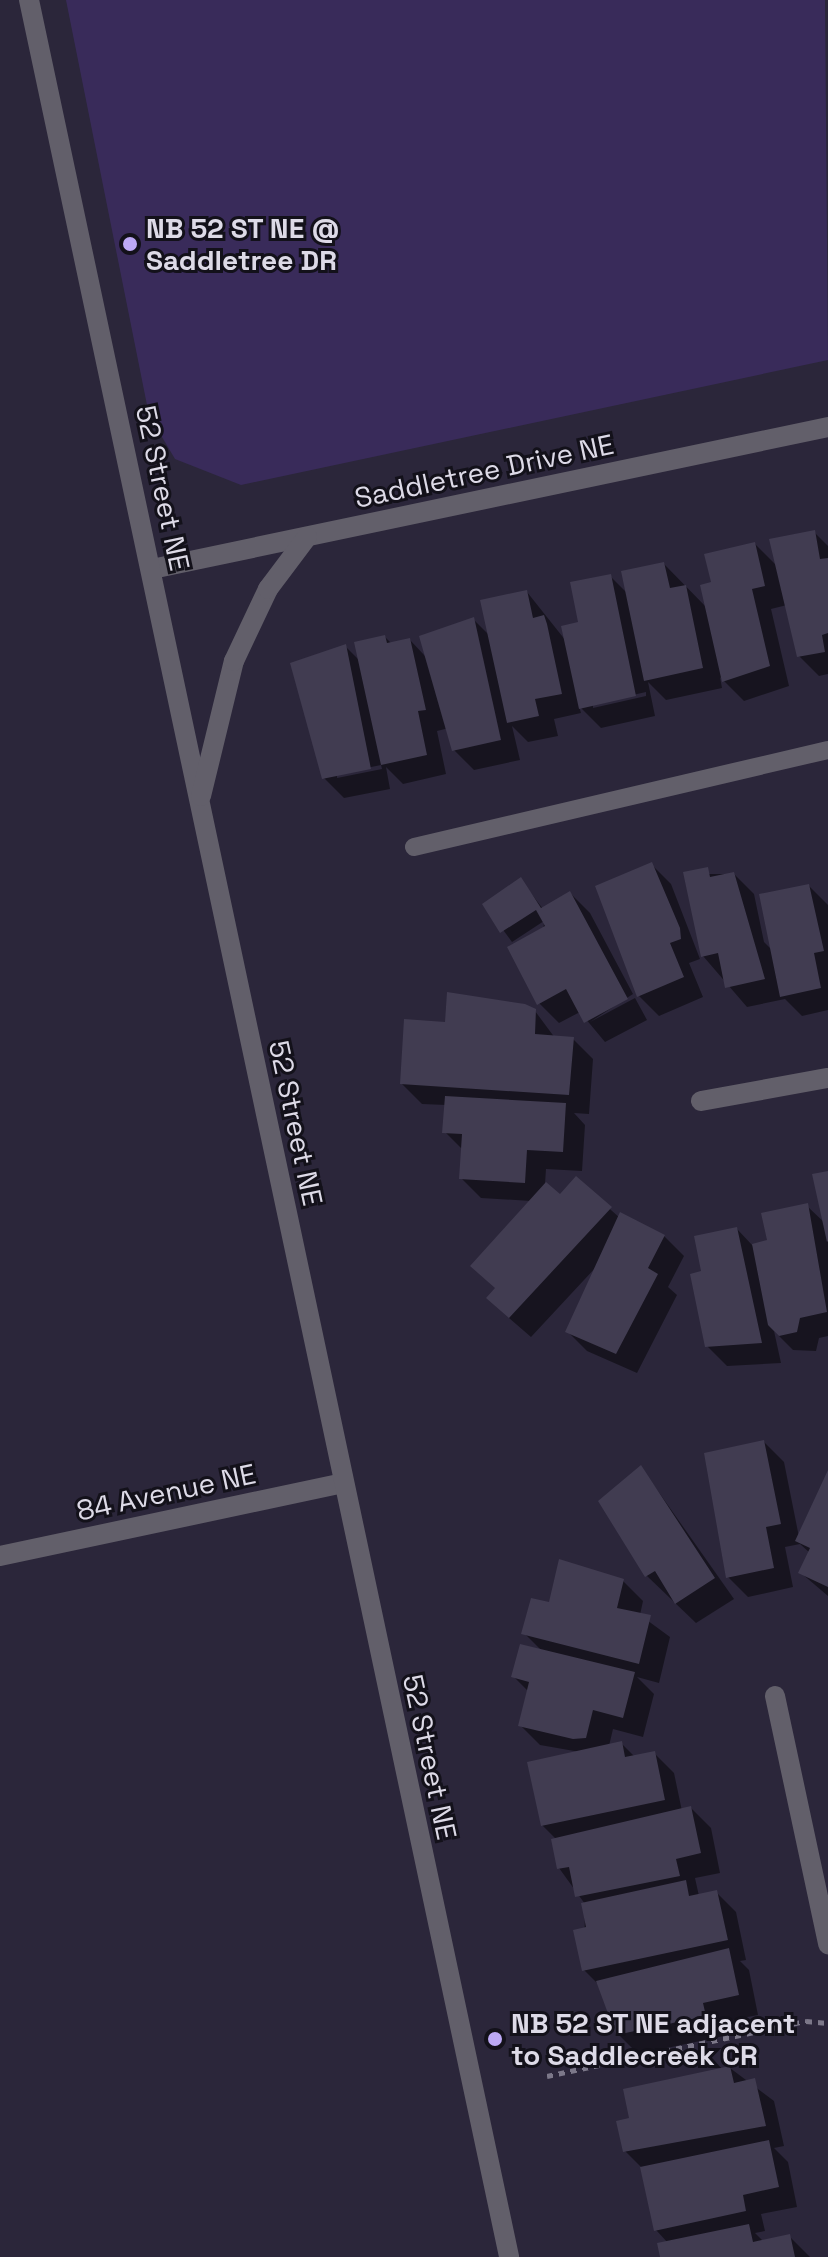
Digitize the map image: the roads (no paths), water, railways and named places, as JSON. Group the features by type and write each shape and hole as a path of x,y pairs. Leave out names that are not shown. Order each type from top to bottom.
{"street":[{"name":"52 Street NE","path":"29,0 509,2257"},
{"name":"Saddletree Drive NE","path":"152,569 828,427"},
{"path":"200,804 234,661 268,589 307,537"},
{"path":"701,1101 828,1078"},
{"name":"84 Avenue NE","path":"0,1556 343,1483"},
{"path":"775,1696 828,1944"}],"lane":[{"path":"414,847 828,750"}],"place":[{"name":"NB 52 ST NE @ Saddletree DR","path":"130,244"},
{"name":"NB 52 ST NE adjacent to Saddlecreek CR","path":"495,2039"}]}
